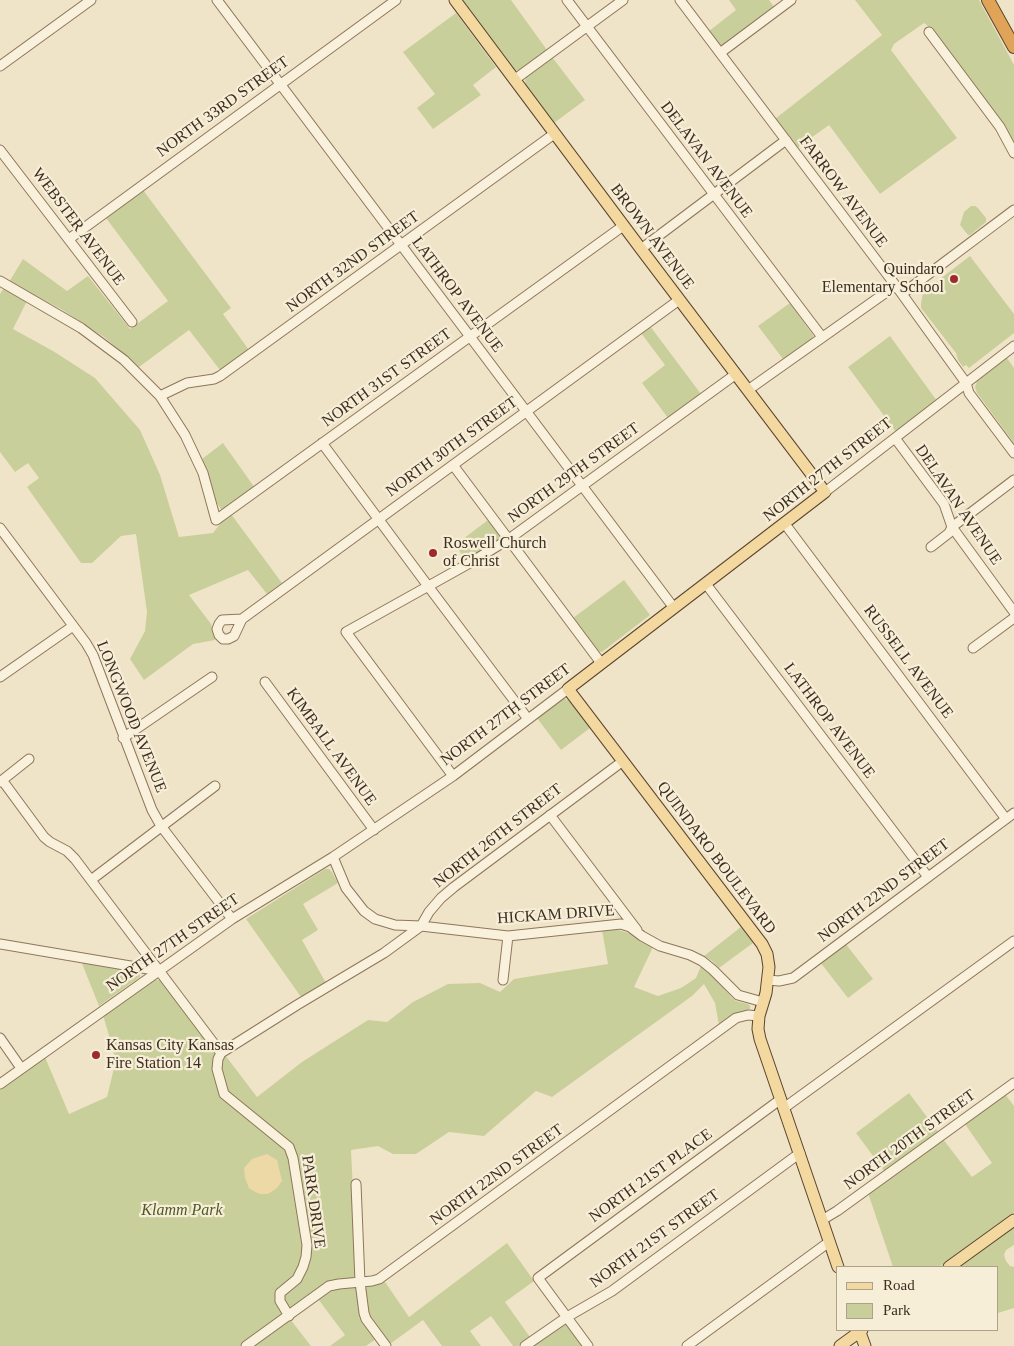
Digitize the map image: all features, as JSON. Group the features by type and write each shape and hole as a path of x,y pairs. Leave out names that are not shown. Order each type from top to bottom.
{"highway":[{"path":"988,0 1014,47"}],"main road":[{"name":"BROWN AVENUE","path":"455,0 623,226 825,492"},
{"name":"NORTH 27TH STREET","path":"568,689 825,492"},
{"name":"QUINDARO BOULEVARD","path":"568,689 762,944 767,954 768,980 759,1016 758,1029 760,1039 838,1266"},
{"path":"950,1266 1014,1220"},
{"path":"840,1346 860,1331"},
{"path":"861,1331 865,1346"}],"street":[{"path":"0,66 91,0"},
{"name":"LATHROP AVENUE","path":"217,0 674,608"},
{"name":"NORTH 33RD STREET","path":"69,239 396,0"},
{"name":"DELAVAN AVENUE","path":"567,0 822,337"},
{"path":"514,80 623,0"},
{"name":"FARROW AVENUE","path":"680,0 902,294 966,383 969,393 1014,452"},
{"path":"720,53 791,0"},
{"path":"929,32 1000,127 1014,153"},
{"name":"NORTH 32ND STREET","path":"160,396 187,382 214,379 220,376 554,134"},
{"path":"641,249 786,140"},
{"name":"WEBSTER AVENUE","path":"0,150 132,322"},
{"path":"902,294 1014,210"},
{"name":"NORTH 31ST STREET","path":"160,396 185,435 203,473 216,520 623,226"},
{"path":"0,281 81,328 124,360 160,396"},
{"path":"748,390 895,286"},
{"name":"NORTH 30TH STREET","path":"242,619 680,300"},
{"name":"NORTH 27TH STREET","path":"825,492 1014,346"},
{"name":"NORTH 29TH STREET","path":"453,776 346,632 508,539 736,374"},
{"name":"DELAVAN AVENUE","path":"895,438 944,504 952,527 1014,612"},
{"path":"322,443 528,718"},
{"path":"454,465 601,664"},
{"path":"931,547 949,533 952,527 1014,480"},
{"name":"RUSSELL AVENUE","path":"785,524 1006,819"},
{"name":"LONGWOOD AVENUE","path":"0,528 93,655 152,810 161,826 232,919"},
{"name":"LATHROP AVENUE","path":"706,584 928,877"},
{"path":"973,648 1014,618"},
{"path":"0,677 73,626"},
{"path":"124,738 212,677"},
{"name":"KIMBALL AVENUE","path":"264,682 374,830"},
{"name":"NORTH 27TH STREET","path":"0,1084 232,919 334,857 453,776 568,689"},
{"path":"29,759 1,781 44,837 70,854 221,1053"},
{"name":"NORTH 26TH STREET","path":"221,1053 297,1005 384,954 421,926 429,912 441,898 622,761"},
{"path":"91,880 215,786"},
{"name":"NORTH 22ND STREET","path":"768,980 778,981 792,978 1014,813"},
{"path":"550,816 642,936"},
{"name":"HICKAM DRIVE","path":"334,857 346,888 364,910 375,919 394,925 421,926 508,936 621,924 630,927 660,946 690,955 702,961 738,995 763,1002"},
{"path":"503,980 508,936"},
{"path":"783,1103 1014,941"},
{"path":"0,944 160,971"},
{"name":"NORTH 22ND STREET","path":"247,1346 329,1286 379,1279 736,1018 748,1015 759,1016"},
{"path":"0,1038 22,1068"},
{"name":"PARK DRIVE","path":"221,1053 217,1068 224,1094 288,1146 293,1158 308,1246 303,1267 297,1279 280,1293 280,1300 289,1316"},
{"name":"NORTH 20TH STREET","path":"822,1220 1014,1083"},
{"name":"NORTH 21ST PLACE","path":"566,1317 538,1278 783,1103"},
{"name":"NORTH 21ST STREET","path":"525,1346 566,1317 612,1291 800,1153"},
{"path":"356,1184 360,1282 366,1319 386,1346"},
{"path":"687,1346 829,1242"},
{"path":"566,1317 588,1346"}],"green space":[{"path":"462,0 511,0 547,50 520,71 514,70"},
{"path":"729,0 769,0 775,8 723,46 719,45 709,31 736,10"},
{"path":"855,0 979,0 1014,65 1014,142 934,31 924,23 894,44 891,50 957,138 880,194 829,125 797,148 775,119 882,35"},
{"path":"456,13 496,67 473,85 481,95 433,129 417,108 435,94 403,52"},
{"path":"552,57 585,100 554,123 526,86 525,80 526,77"},
{"path":"143,190 231,308 223,314 249,350 220,370 189,330 139,367 104,337 61,309 9,282 23,259 67,291 88,276 130,329 168,301 106,218"},
{"path":"971,206 978,208 986,218 986,222 968,235 960,225 964,212"},
{"path":"970,256 1014,314 1014,333 969,368 966,365 963,367 956,353 921,308 921,304 923,292"},
{"path":"4,288 27,301 13,329 53,351 95,378 140,430 160,475 179,537 213,533 223,520 231,514 282,583 267,594 248,570 189,595 211,624 215,640 193,644 144,680 130,659 145,631 147,612 136,534 121,536 92,563 81,563 27,487 39,478 28,463 15,472 0,452 0,294"},
{"path":"790,303 813,335 813,338 783,359 758,326"},
{"path":"650,326 701,394 668,418 642,383 665,365 641,333"},
{"path":"890,336 937,401 896,432 848,367"},
{"path":"1007,358 1014,368 1014,443 977,393 975,387 977,381"},
{"path":"223,443 255,488 226,509 221,509 216,502 202,459"},
{"path":"488,520 501,536 499,540 466,560 455,545"},
{"path":"624,580 650,615 602,652 597,651 573,618"},
{"path":"562,699 570,701 590,728 561,750 537,718"},
{"path":"325,869 329,869 332,872 338,883 303,904 318,930 302,940 326,983 301,997 246,919"},
{"path":"741,927 753,943 719,968 704,956"},
{"name":"Klamm Park","path":"616,929 631,934 653,947 634,987 658,996 681,988 696,978 701,966 712,975 732,998 748,1004 750,1009 737,1014 719,1025 715,1003 704,984 692,996 552,1097 536,1091 484,1136 449,1132 416,1154 393,1154 378,1146 351,1150 356,1276 329,1282 240,1346 0,1346 0,1090 45,1057 69,1114 107,1097 116,1060 103,1015 153,980 160,980 225,1055 257,1097 302,1062 368,1020 387,1022 413,1002 448,984 480,983 500,992 514,979 608,964 602,930"},
{"path":"845,943 873,979 848,998 820,962"},
{"path":"81,961 138,971 140,977 99,1006"},
{"path":"909,1093 939,1133 885,1172 856,1133"},
{"path":"1005,1094 1014,1106 1014,1212 940,1266 893,1266 868,1193 943,1139 972,1177 992,1163 965,1124"},
{"path":"1014,1226 1014,1245 1006,1250 1004,1255 1010,1266 1014,1267 1014,1308 999,1313 999,1266 960,1266"},
{"path":"507,1243 534,1281 505,1302 530,1337 518,1346 513,1346 491,1316 470,1331 481,1346 442,1346 423,1320 390,1344 370,1316 365,1294 367,1286 383,1279 409,1317"},
{"path":"353,1286 357,1288 376,1339 366,1346 330,1346 345,1335 318,1299 335,1289"},
{"path":"290,1319 311,1346 255,1346 256,1344"},
{"path":"563,1325 566,1325 582,1346 532,1346"}],"sand":[{"path":"267,1154 277,1160 282,1181 277,1188 268,1194 260,1194 249,1188 244,1168 252,1159"}],"place":[{"name":"Quindaro Elementary School","path":"954,279"},
{"name":"Roswell Church of Christ","path":"433,553"},
{"name":"Kansas City Kansas Fire Station 14","path":"96,1055"}]}
